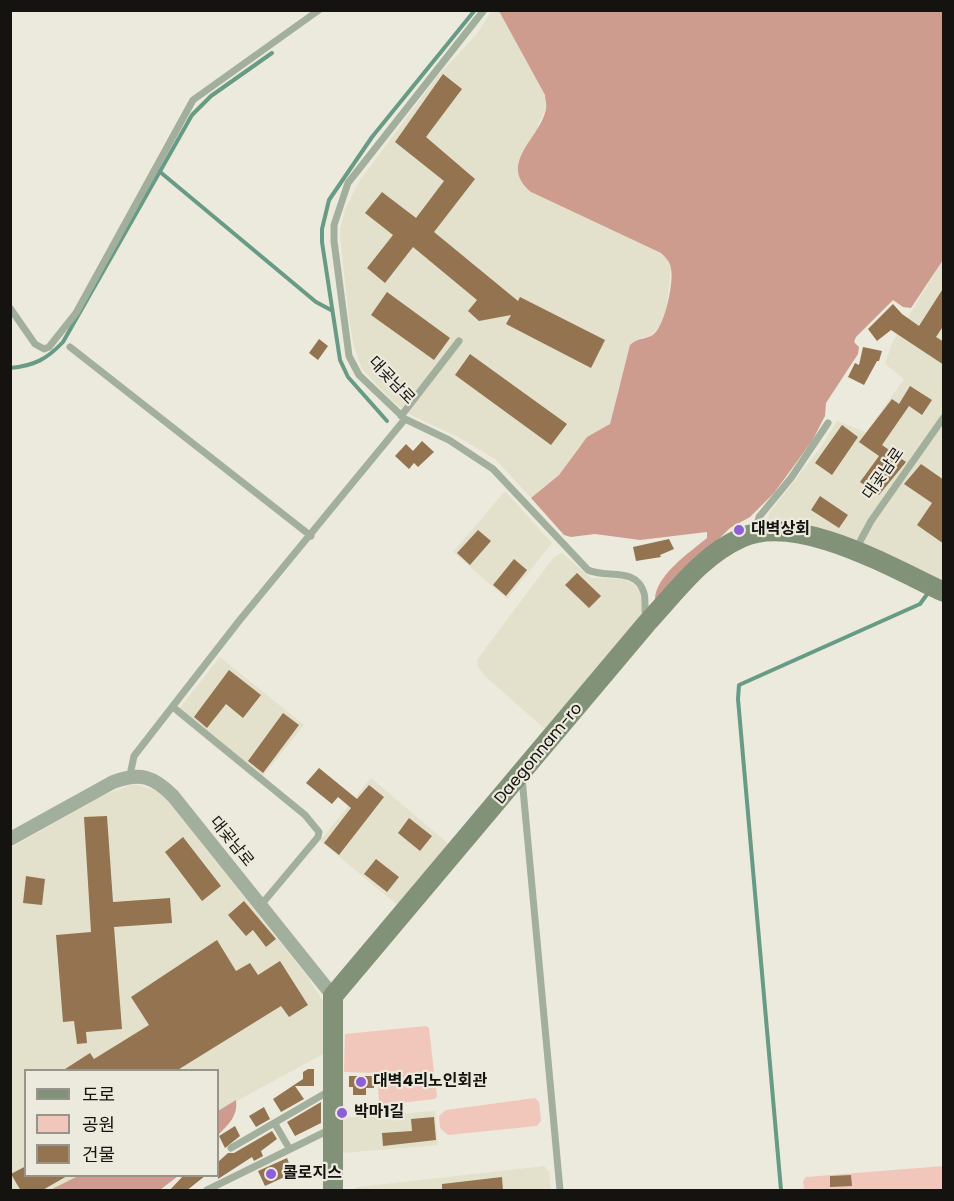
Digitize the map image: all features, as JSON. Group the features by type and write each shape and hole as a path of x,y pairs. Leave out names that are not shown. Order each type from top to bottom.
{"street":[{"name":"Daegonnam-ro","path":"333,996 522,775 647,623 714,554 742,537 756,533 801,534 855,551 944,592"},
{"path":"10,839 113,782 130,775"},
{"name":"대곶남로","path":"130,775 154,781 173,796 333,996"},
{"path":"333,996 333,1191"}],"lane":[{"path":"10,308 35,344 44,349 49,347 76,313 193,100 319,10"},
{"name":"대곶남로","path":"484,10 360,164 341,197 334,225 349,356 359,375 403,418 448,440 493,469 588,570 594,573 622,574 635,581 644,594 647,623"},
{"path":"130,775 134,756 239,621 311,536 403,418 459,341"},
{"path":"70,347 311,536"},
{"name":"대곶남로","path":"855,551 871,521 944,417"},
{"path":"756,533 759,517 791,478 828,423"},
{"path":"173,707 305,815 319,832 291,872 261,906"},
{"path":"522,775 560,1191"},
{"path":"231,1148 333,1089"},
{"path":"275,1124 289,1148"},
{"path":"207,1191 333,1128"}],"shaded area":[{"path":"491,11 499,11 545,95 546,109 538,125 531,192 661,253 668,259 671,269 667,304 660,327 649,337 642,337 619,386 610,424 580,445 559,475 531,498 495,459 458,437 411,415 391,400 362,369 354,347 349,318 341,246 340,229 345,210 358,183 436,78 477,34"},
{"path":"499,11 943,11 943,260 911,308 903,307 893,300 856,337 854,342 859,347 858,354 826,403 825,416 812,441 774,493 750,517 730,528 655,602 656,593 666,574 707,538 707,532 640,540 595,534 571,537 564,535 531,498 559,475 587,437 610,424 630,345 655,333 662,321 670,292 672,275 670,266 661,253 531,192 522,181 518,171 519,161 542,120 546,107 545,95"},
{"path":"943,260 943,584 773,525 768,519 769,513 821,447 837,421 866,432 904,379 885,364 892,343"},
{"path":"505,491 552,543 507,599 453,552"},
{"path":"562,553 591,578 624,579 634,584 640,593 644,620 545,729 486,677 478,667 477,660 553,558"},
{"path":"220,657 304,725 258,782 175,714"},
{"path":"371,778 451,846 400,907 320,841"},
{"path":"134,784 155,790 167,799 307,976 326,1006 327,1052 219,1110 219,1069 24,1069 24,1177 76,1177 50,1190 11,1190 10,848 104,795"},
{"path":"236,1100 234,1115 219,1134 219,1110"},
{"path":"435,1111 438,1145 342,1153 342,1118"},
{"path":"544,1166 549,1172 551,1190 351,1190 358,1187"},
{"path":"76,1177 177,1177 160,1190 50,1190"}],"green space":[{"path":"426,1026 429,1028 437,1097 434,1099 384,1105 379,1102 377,1073 344,1072 345,1034"},
{"path":"535,1098 539,1102 541,1121 537,1126 448,1135 440,1128 439,1116 446,1110"},
{"path":"943,1166 943,1190 804,1190 803,1181 806,1177"}],"building":[{"path":"443,74 462,89 426,137 475,179 434,232 518,301 520,297 605,340 591,368 506,324 511,315 479,321 468,311 477,300 413,247 385,283 367,268 393,235 365,213 382,192 416,218 444,181 395,142"},
{"path":"944,287 944,325 936,337 944,342 944,365 891,330 877,341 868,329 893,304 902,314 919,326"},
{"path":"387,292 450,338 434,360 371,315"},
{"path":"319,339 328,346 318,360 309,353"},
{"path":"863,347 882,351 879,361 864,385 848,377 855,363 859,365"},
{"path":"470,354 567,424 551,445 455,375"},
{"path":"910,386 932,400 922,415 909,406 882,445 906,462 879,495 860,482 879,456 859,442 892,399 899,404"},
{"path":"842,425 858,437 832,475 815,463"},
{"path":"422,441 434,452 418,467 414,463 409,469 395,456 406,444 413,451"},
{"path":"921,464 944,480 944,544 917,525 932,503 904,484"},
{"path":"820,496 848,515 839,528 811,510"},
{"path":"478,530 491,541 470,565 457,553"},
{"path":"669,539 674,549 660,555 661,557 636,561 633,547"},
{"path":"514,559 527,570 506,596 493,585"},
{"path":"577,573 601,596 589,608 565,585"},
{"path":"229,670 261,695 243,718 226,704 207,728 194,717"},
{"path":"283,713 299,725 263,773 248,761"},
{"path":"319,768 357,799 369,785 384,797 339,855 324,843 351,808 338,797 332,804 306,783"},
{"path":"107,816 113,902 170,898 172,923 114,927 122,1029 86,1032 87,1043 77,1044 74,1021 63,1022 56,935 91,932 84,817"},
{"path":"409,818 432,836 420,851 398,833"},
{"path":"183,837 221,886 202,901 165,852"},
{"path":"376,859 399,877 387,892 364,874"},
{"path":"26,876 45,879 42,905 23,903"},
{"path":"244,901 276,939 266,947 253,930 246,936 228,915"},
{"path":"217,940 236,971 250,963 258,975 280,961 308,1005 289,1017 281,1006 179,1069 65,1069 90,1053 94,1059 149,1025 131,997"},
{"path":"314,1069 314,1086 295,1086 304,1099 281,1112 273,1099 303,1079 303,1072"},
{"name":"대벽4리노인회관","path":"349,1076 374,1076 374,1088 366,1088 366,1095 353,1095 353,1087 349,1087"},
{"path":"321,1102 321,1123 295,1136 287,1122"},
{"path":"264,1107 270,1119 256,1127 249,1116"},
{"path":"434,1117 436,1140 383,1146 382,1133 412,1131 411,1119"},
{"path":"235,1126 240,1136 225,1148 219,1136"},
{"path":"272,1131 277,1139 261,1151 263,1156 254,1161 252,1157 218,1179 219,1161 228,1153 234,1153"},
{"path":"287,1158 293,1173 265,1186 258,1171"},
{"path":"24,1167 24,1177 65,1177 41,1191 21,1191 11,1174"},
{"path":"851,1175 852,1186 830,1187 830,1176"},
{"path":"182,1177 204,1177 186,1191 169,1191"},
{"path":"502,1177 503,1191 442,1191 442,1184"}],"waterway":[{"path":"387,421 348,377 340,360 322,229 329,200 372,137 475,10"},
{"path":"10,368 40,361 63,342 192,115 211,96 272,53"},
{"path":"159,171 316,302 331,310"},
{"path":"781,1190 738,699 739,685 920,604 928,593"}],"place":[{"name":"대벽상회","path":"739,530"},
{"name":"대벽4리노인회관","path":"361,1082"},
{"name":"박마1길","path":"342,1113"},
{"name":"콜로지스","path":"271,1174"}]}
